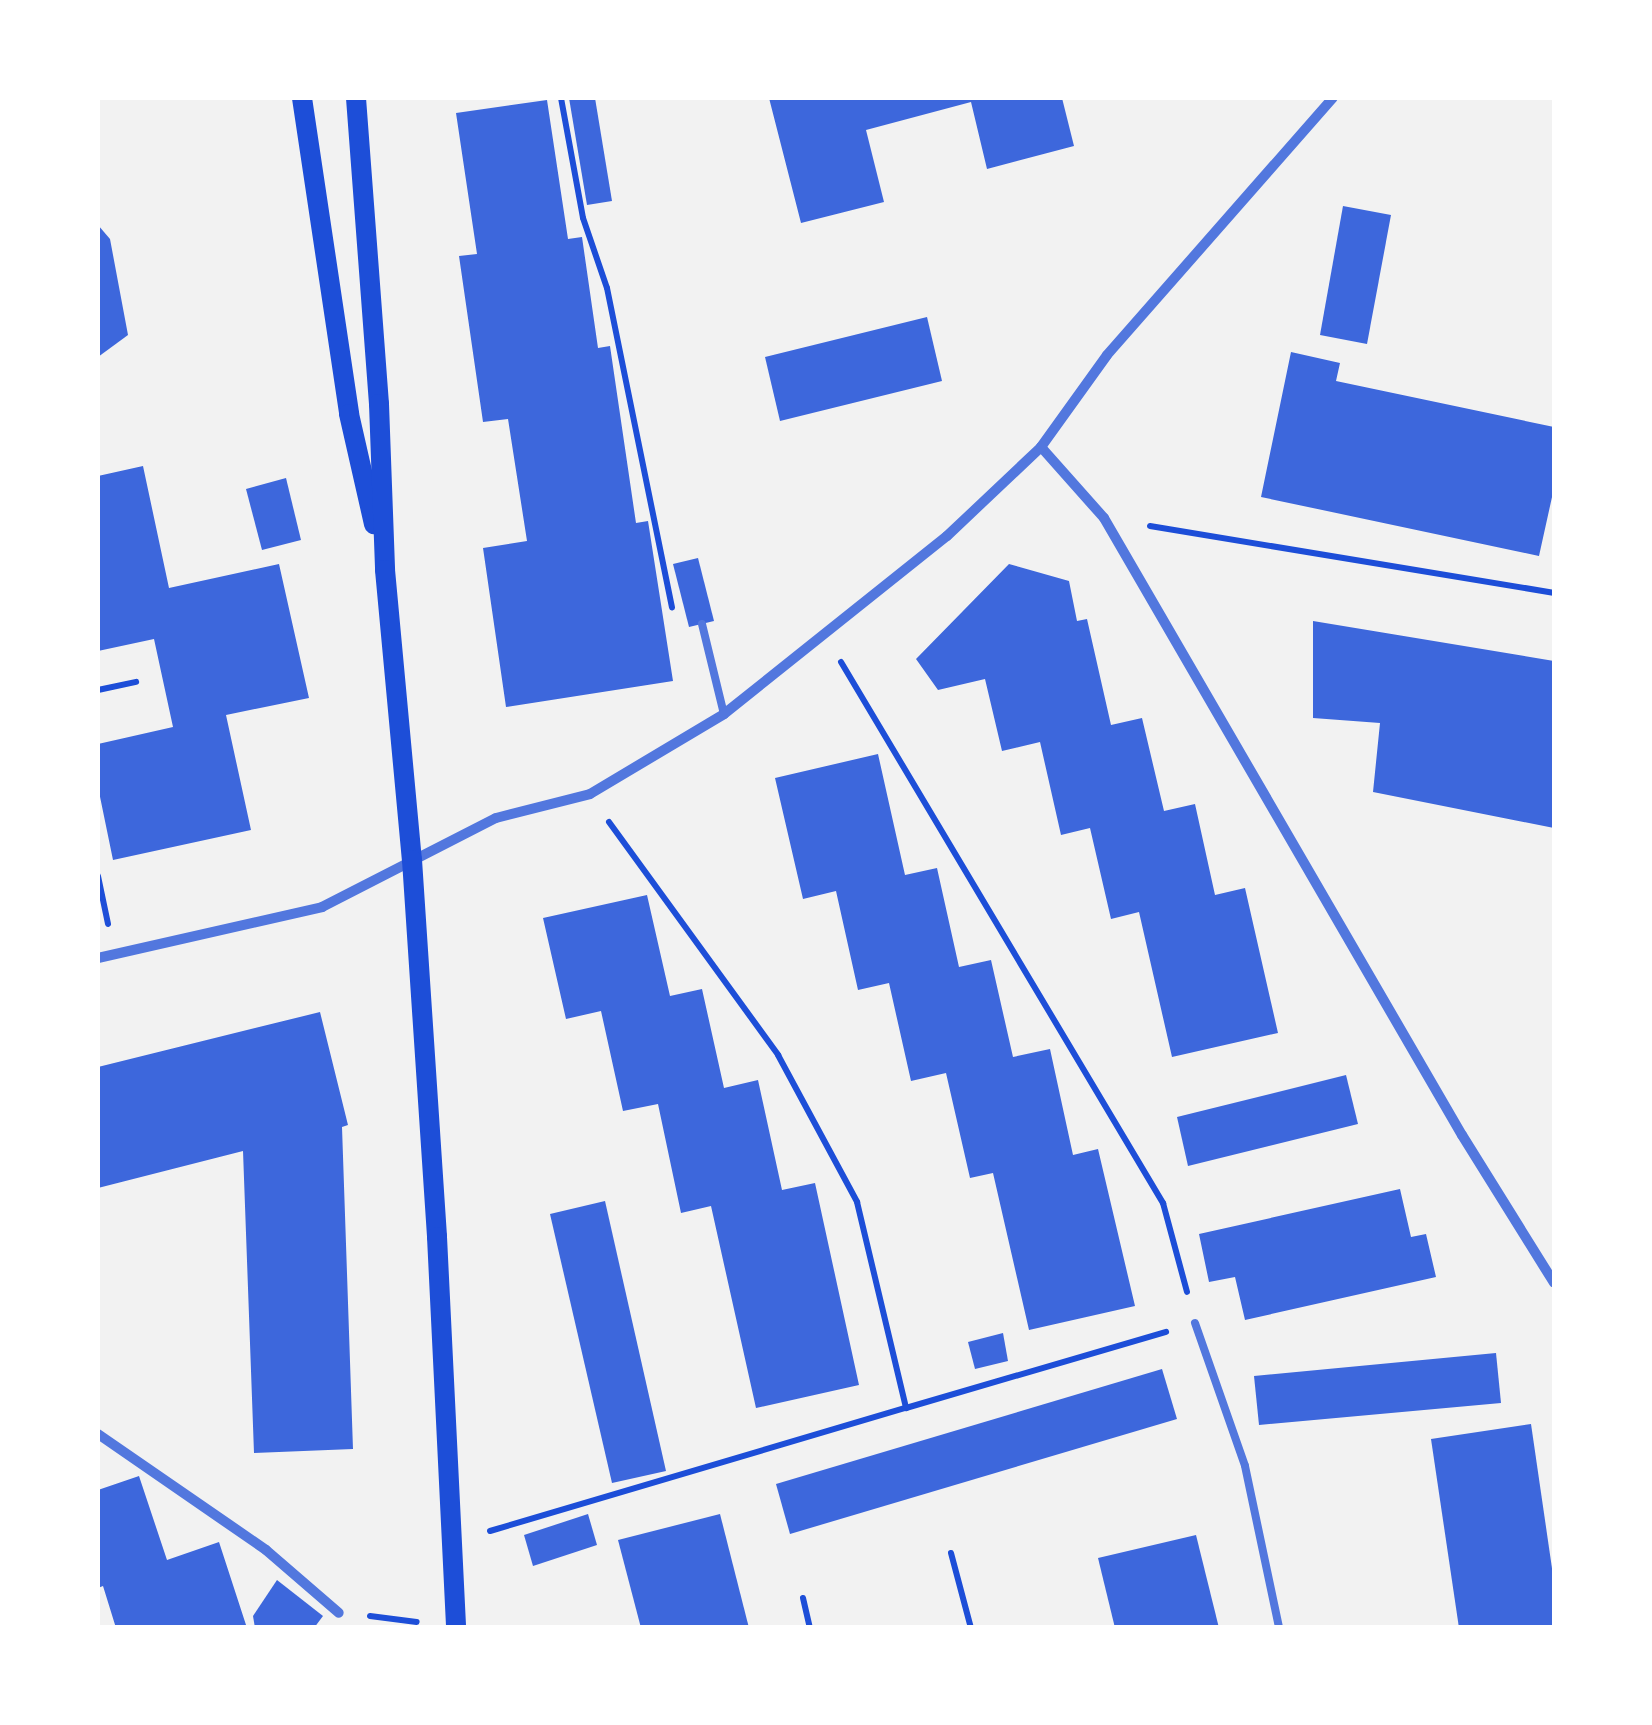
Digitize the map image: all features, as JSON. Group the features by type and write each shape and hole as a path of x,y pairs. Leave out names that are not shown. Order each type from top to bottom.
{"main road":[{"path":"302,98 349,414 385,570"},
{"path":"356,98 379,404 385,570 412,860 456,1627"}],"street":[{"path":"98,958 322,907 496,818 590,794 724,714 947,536 1041,448 1107,354 1334,98"},
{"path":"1041,448 1104,518 1462,1135 1554,1283"},
{"path":"98,1434 266,1550 339,1612"}],"lane":[{"path":"702,624 724,714"},
{"path":"1195,1324 1244,1466 1279,1628"}],"path":[{"path":"561,98 583,218 607,288 675,620"},
{"path":"1104,518 1554,594"},
{"path":"452,1543 1195,1324 1163,1202 825,635"},
{"path":"98,690 136,682"},
{"path":"590,794 778,1055 857,1202 906,1408"},
{"path":"98,876 114,954"},
{"path":"951,1554 972,1628"},
{"path":"803,1598 810,1628"},
{"path":"339,1612 456,1627"}],"building":[{"path":"569,98 595,98 612,201 587,205"},
{"path":"769,98 1062,98 1074,146 987,169 971,102 866,130 884,202 801,223"},
{"path":"547,100 568,239 582,237 598,348 610,346 636,523 648,521 673,681 506,707 483,548 527,541 508,419 483,422 459,256 477,254 456,113"},
{"path":"1343,206 1391,215 1367,344 1320,335"},
{"path":"98,225 110,239 128,335 98,357"},
{"path":"927,317 942,381 780,421 765,357"},
{"path":"1291,352 1340,363 1336,381 1554,427 1554,488 1539,556 1261,497"},
{"path":"143,466 169,588 279,564 309,698 226,715 251,830 113,860 98,787 98,744 173,727 154,639 98,651 98,476"},
{"path":"286,478 301,540 262,550 246,489"},
{"path":"698,558 714,621 689,627 673,564"},
{"path":"1009,564 1069,581 1077,621 1087,619 1111,725 1142,718 1164,811 1195,804 1215,895 1245,888 1278,1033 1172,1057 1139,912 1111,919 1090,828 1061,835 1040,742 1002,751 985,679 938,690 916,659"},
{"path":"1313,621 1554,661 1554,828 1373,792 1380,723 1313,718"},
{"path":"878,754 905,875 937,868 959,967 991,960 1013,1057 1050,1049 1073,1155 1098,1149 1135,1306 1029,1330 993,1173 970,1178 946,1073 911,1081 889,983 858,990 836,891 803,899 775,778"},
{"path":"647,895 670,996 702,989 724,1088 758,1080 782,1190 815,1183 859,1385 756,1408 711,1206 681,1213 658,1104 623,1111 601,1011 566,1019 543,918"},
{"path":"320,1012 348,1125 342,1127 353,1449 254,1453 243,1151 98,1188 98,1067"},
{"path":"1346,1075 1358,1124 1188,1166 1177,1117"},
{"path":"1400,1189 1411,1237 1426,1234 1436,1277 1245,1320 1235,1277 1209,1282 1199,1234"},
{"path":"605,1201 666,1471 612,1483 550,1214"},
{"path":"1003,1333 1008,1361 975,1369 968,1342"},
{"path":"1496,1353 1501,1403 1259,1425 1254,1376"},
{"path":"1162,1369 1177,1419 790,1534 776,1484"},
{"path":"1531,1424 1554,1582 1554,1628 1459,1628 1431,1439"},
{"path":"139,1476 167,1560 219,1542 247,1628 116,1628 103,1586 98,1588 98,1490"},
{"path":"588,1514 597,1545 533,1566 524,1535"},
{"path":"720,1514 749,1628 641,1628 618,1540"},
{"path":"1196,1535 1219,1628 1115,1628 1098,1558"},
{"path":"277,1580 323,1616 314,1628 255,1628 253,1616"}]}
